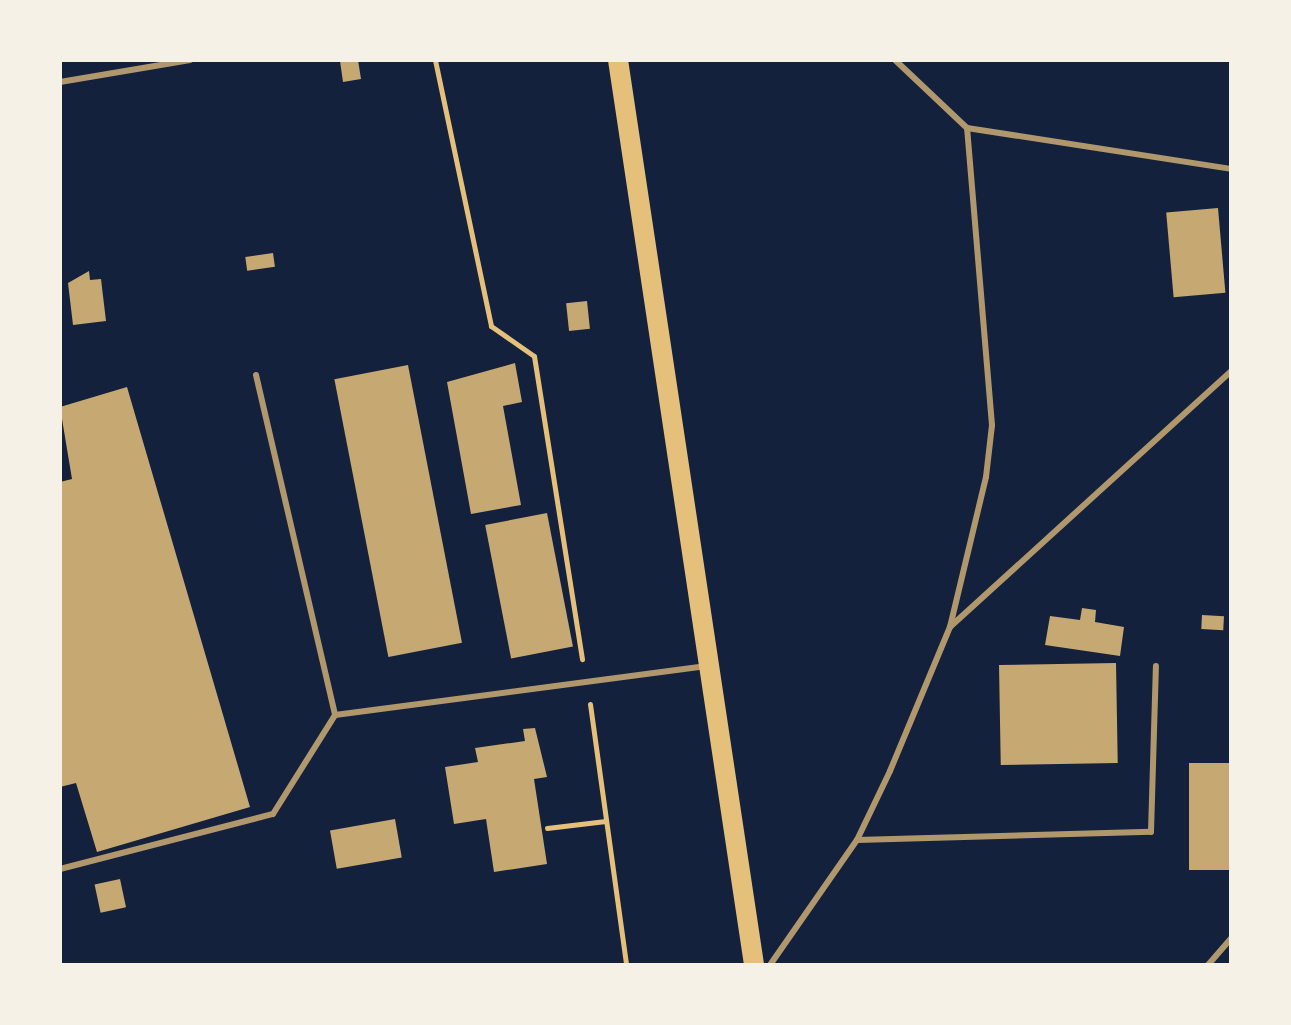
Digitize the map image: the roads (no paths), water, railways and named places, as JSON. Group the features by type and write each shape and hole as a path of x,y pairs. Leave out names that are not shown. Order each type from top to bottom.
{"main road":[{"path":"618,60 754,965"}],"lane":[{"path":"60,82 190,60"},
{"path":"895,60 967,128 1231,169"},
{"path":"770,965 857,840 950,627 992,425 967,128"},
{"path":"950,627 1231,371"},
{"path":"60,869 273,814 335,715 256,375"},
{"path":"335,715 708,665"},
{"path":"857,840 1151,832 1156,666"},
{"path":"1208,965 1231,939"}]}
